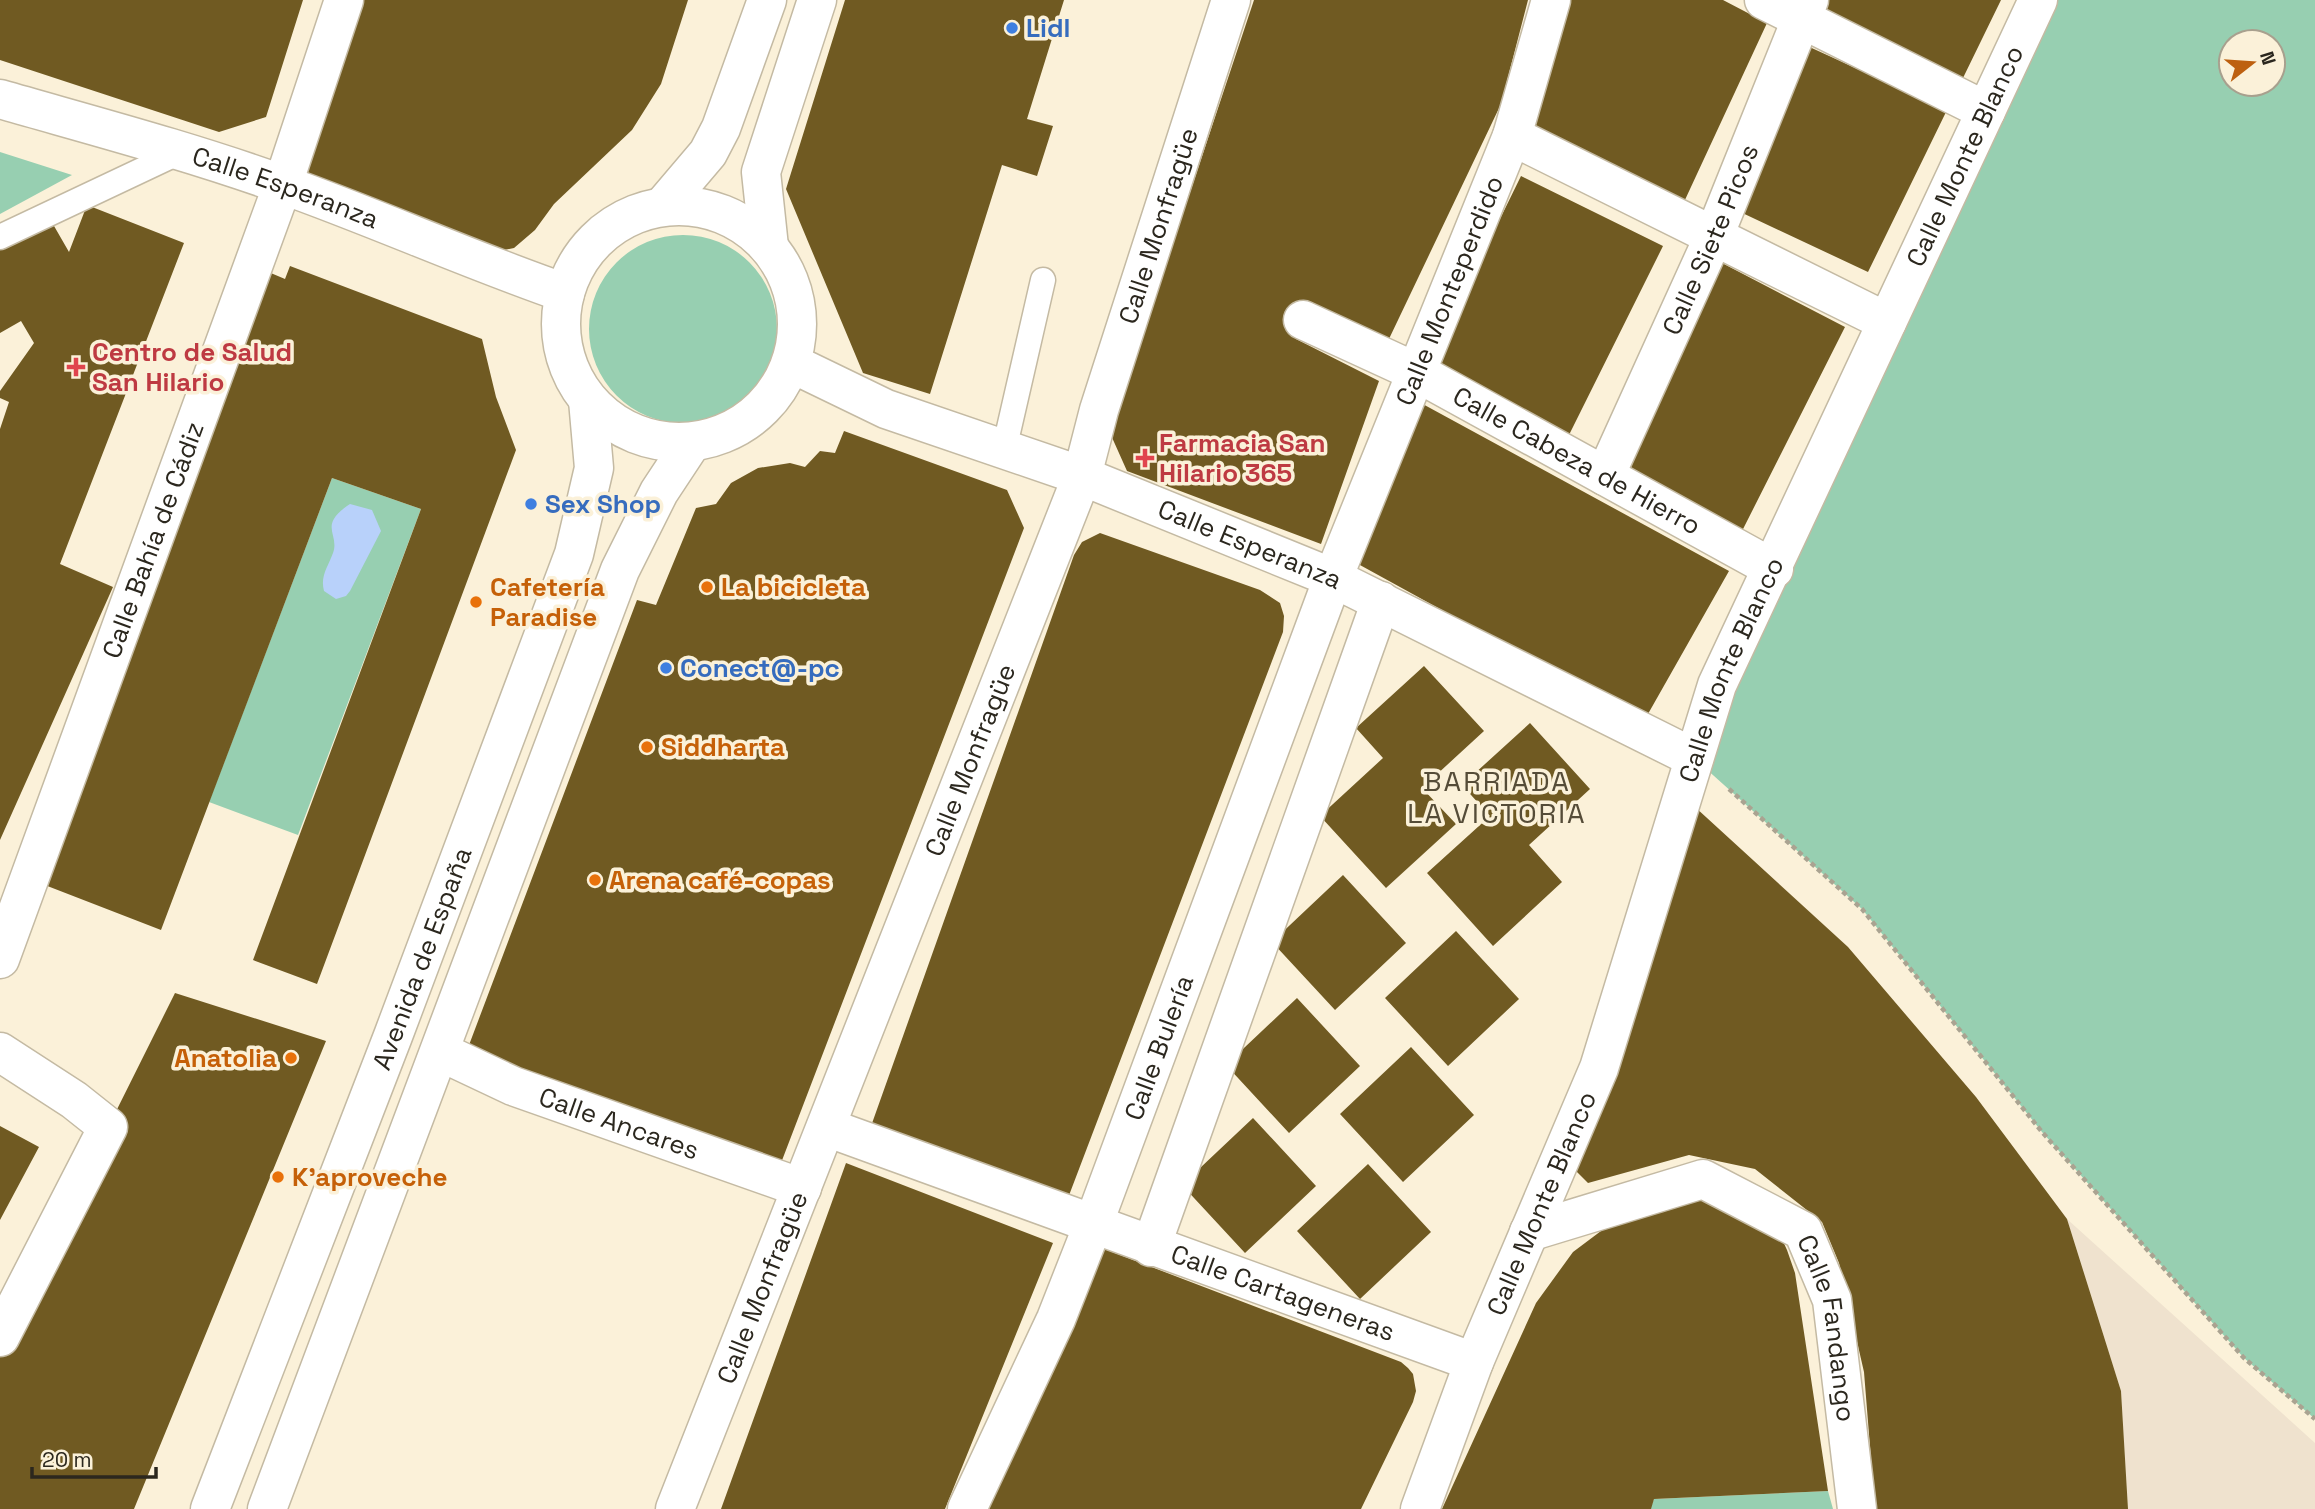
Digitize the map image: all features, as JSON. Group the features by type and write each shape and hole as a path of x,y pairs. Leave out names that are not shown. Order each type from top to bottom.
{"street":[{"name":"Calle Bahía de Cádiz","path":"0,958 283,184 345,0"},
{"path":"663,206 708,153 721,128 767,0"},
{"path":"769,247 761,172 817,0"},
{"name":"Calle Monfragüe","path":"675,1509 1082,477 1099,410 1231,0"},
{"name":"Calle Monteperdido","path":"1333,578 1512,136 1551,0"},
{"path":"1764,0 1805,9 1986,111"},
{"name":"Calle Monte Blanco","path":"1420,1509 1474,1362 1599,1068 1717,685 1774,569 2038,0"},
{"name":"Calle Siete Picos","path":"1605,476 1714,236 1805,9"},
{"name":"Calle Esperanza","path":"0,99 182,151 283,184 474,261 565,293"},
{"path":"1512,136 1887,322"},
{"path":"663,206 702,208 739,222 769,247 790,282 797,322 791,363 776,393 753,417 724,434 692,442 653,440 618,425 588,400 570,368 561,331 565,293 579,261 601,235 630,216 663,206"},
{"name":"Calle Cabeza de Hierro","path":"1303,320 1416,372 1774,569"},
{"name":"Calle Esperanza","path":"791,363 886,409 1082,477 1333,578 1694,758"},
{"name":"Avenida de España","path":"210,1509 393,1035 574,554 594,468 588,400"},
{"name":"Avenida de España","path":"267,1509 620,570 659,492 692,442"},
{"name":"Calle Bulería","path":"967,1509 1056,1318 1093,1225 1333,578"},
{"path":"1151,1247 1381,601"},
{"path":"0,1052 74,1100 108,1127 0,1337"},
{"name":"Calle Ancares","path":"441,1052 513,1086 802,1188"},
{"path":"826,1127 1093,1225"},
{"name":"Calle Fandango","path":"1529,1232 1703,1179 1803,1231 1832,1300 1857,1509"},
{"name":"Calle Cartageneras","path":"1093,1225 1474,1362"}],"lane":[{"path":"0,237 182,151"},
{"path":"1004,450 1043,280"}],"path":[{"path":"1694,758 1861,909 2042,1132 2244,1358 2315,1419"}],"shaded area":[{"path":"2067,1219 2315,1443 2315,1509 2128,1509 2121,1391"}],"green space":[{"path":"2038,0 2315,0 2315,1419 2244,1358 2042,1132 1862,909 1694,758"},
{"path":"0,152 72,175 0,214"},
{"path":"683,235 719,243 735,251 749,263 761,277 769,293 777,329 769,365 761,381 749,395 735,407 719,415 683,423 647,415 631,407 617,395 605,381 597,365 589,329 597,293 605,277 617,263 631,251 647,243"},
{"path":"332,478 421,509 298,835 209,802"},
{"path":"1828,1491 1833,1509 1650,1509 1654,1499"}],"water":[{"path":"350,504 372,510 381,531 350,591 346,596 336,599 324,591 323,581 333,553 334,518"}],"building":[{"path":"0,0 303,0 266,117 219,132 0,60"},
{"path":"345,0 688,0 661,84 632,130 554,204 535,230 514,248 466,258 283,184"},
{"path":"845,0 1064,0 1027,119 1053,126 1037,176 1002,165 930,394 863,373 786,189"},
{"path":"1254,0 1528,0 1501,104 1388,341 1303,320 1296,339 1379,381 1321,544 1127,471 1110,433"},
{"path":"1567,0 1723,0 1767,23 1684,202 1530,129"},
{"path":"1819,0 2001,0 1962,80 1814,11"},
{"path":"1803,44 1947,110 1868,272 1736,210"},
{"path":"1521,176 1663,246 1564,445 1423,376"},
{"name":"Centro de Salud San Hilario","path":"87,205 184,243 60,564 113,587 0,840 0,429 9,402 0,398 0,391 34,343 21,321 0,333 0,248 50,219 69,252"},
{"path":"1722,263 1845,327 1738,539 1614,476"},
{"path":"290,266 482,339 496,397 516,450 317,984 253,960 421,509 332,478 161,930 37,882 266,271 285,279"},
{"path":"1419,402 1729,571 1644,721 1349,559"},
{"path":"844,431 1007,490 1024,528 781,1163 466,1053 637,600 656,605 696,508 716,504 731,483 758,468 790,463 805,467 820,451 835,453"},
{"path":"1100,533 1260,590 1280,603 1284,616 1283,632 1068,1198 870,1129 1074,555 1082,542"},
{"path":"1424,666 1484,731 1422,788 1456,824 1386,888 1320,816 1383,758 1356,728"},
{"path":"1530,723 1590,789 1529,845 1562,882 1493,946 1427,873 1490,816 1462,785"},
{"path":"1695,807 1848,947 1976,1097 2067,1219 2121,1391 2128,1509 1875,1509 1864,1372 1839,1263 1822,1222 1755,1169 1689,1155 1588,1183 1566,1161"},
{"path":"1343,875 1406,943 1335,1010 1272,942"},
{"path":"1456,931 1519,999 1448,1066 1385,998"},
{"path":"175,993 326,1041 134,1509 0,1509 0,1344"},
{"path":"1297,998 1360,1066 1289,1133 1226,1065"},
{"path":"1411,1047 1474,1115 1403,1182 1340,1114"},
{"path":"1253,1118 1316,1186 1245,1253 1182,1185"},
{"path":"0,1126 39,1147 0,1220"},
{"path":"846,1163 1053,1243 945,1509 721,1509"},
{"path":"1368,1164 1431,1232 1360,1299 1297,1231"},
{"path":"1708,1196 1781,1237 1787,1250 1795,1273 1828,1491 1654,1499 1651,1509 1442,1509 1536,1303 1573,1252 1605,1228"},
{"path":"1099,1247 1401,1362 1408,1368 1413,1374 1416,1391 1413,1402 1361,1509 984,1509"}],"place":[{"name":"Lidl","path":"1012,28"},
{"name":"Centro de Salud San Hilario","path":"76,367"},
{"name":"Farmacia San Hilario 365","path":"1145,458"},
{"name":"Sex Shop","path":"531,504"},
{"name":"La bicicleta","path":"707,587"},
{"name":"Cafetería Paradise","path":"476,602"},
{"name":"Conect@-pc","path":"666,668"},
{"name":"Siddharta","path":"647,747"},
{"name":"Arena café-copas","path":"595,880"},
{"name":"Anatolia","path":"291,1058"},
{"name":"K'aproveche","path":"278,1177"}],"district":[{"name":"BARRIADA LA VICTORIA","path":"1497,797"}]}
